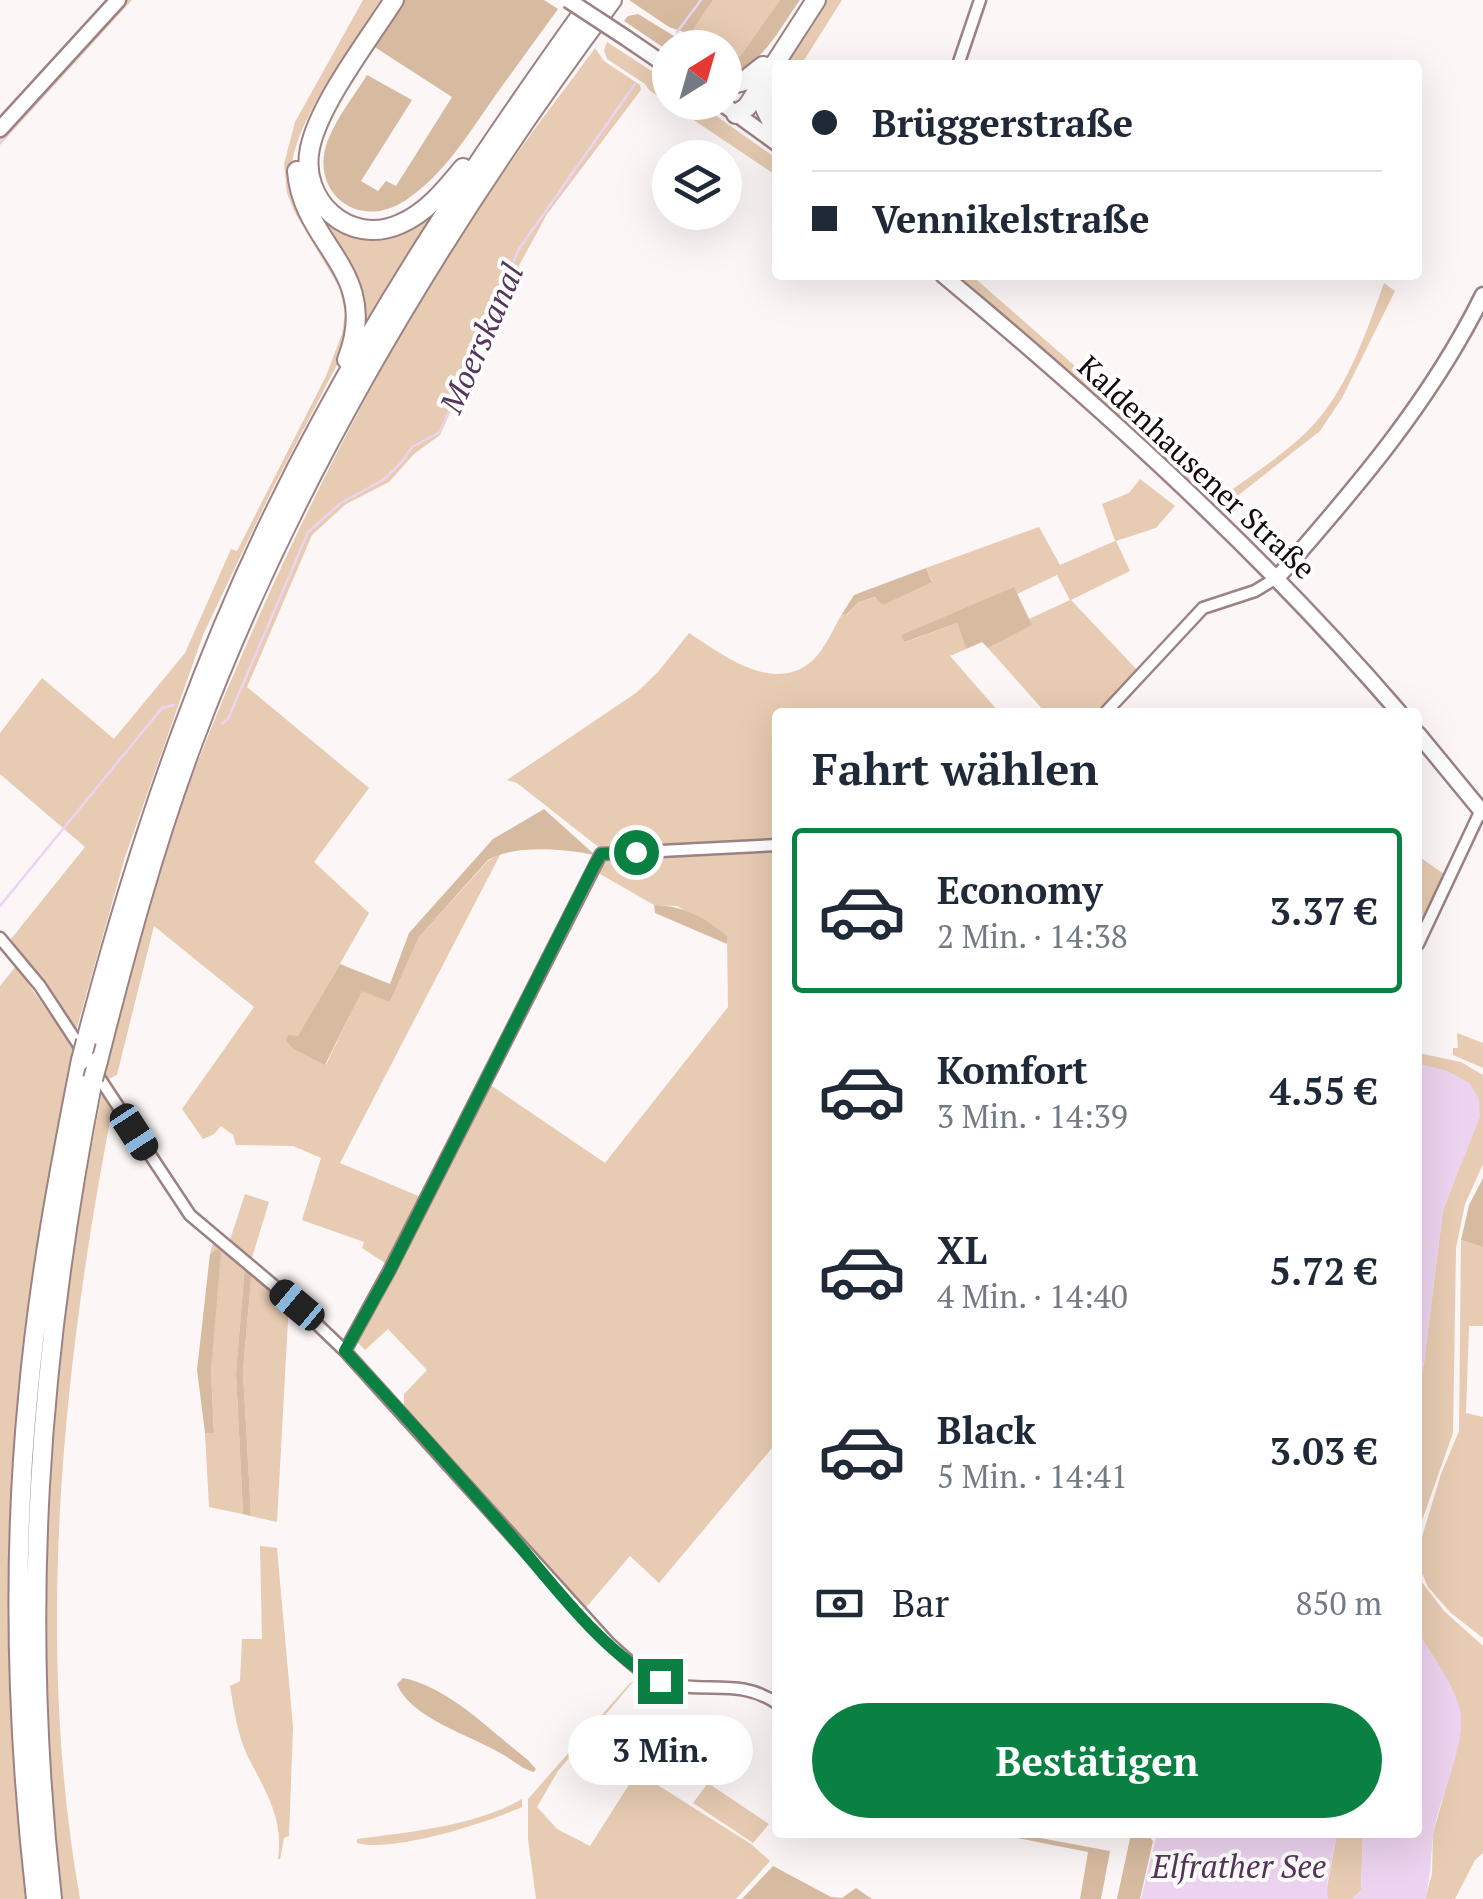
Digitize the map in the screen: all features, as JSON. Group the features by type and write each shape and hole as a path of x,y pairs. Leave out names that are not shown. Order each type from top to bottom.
{"highway":[{"path":"391,0 324,113 310,147 311,184 319,202 333,216 350,226 371,230 396,226 414,217 455,178 506,109 521,100"},
{"path":"36,1899 20,1705 22,1498 28,1397 56,1188 141,842 234,600 322,420 354,342 357,314 350,282 302,196 297,170 311,124 391,0"},
{"path":"322,420 445,212 592,0"},
{"path":"52,1899 36,1700 34,1594 38,1492 57,1281 89,1060 193,742 282,536 360,387 457,224 612,0"},
{"path":"742,97 764,72 812,0"},
{"path":"742,82 764,72"},
{"path":"764,72 765,108 772,122"}],"main road":[{"path":"0,129 118,0"},
{"path":"568,0 652,56"},
{"path":"742,118 772,140"},
{"name":"Kaldenhausener Straße","path":"949,280 1155,461 1278,577 1395,708"},
{"path":"1278,577 1402,429 1447,360 1483,294"},
{"path":"1422,739 1482,810"}],"street":[{"path":"960,60 980,0"},
{"path":"1110,708 1204,608 1255,592 1278,577"},
{"path":"1422,936 1482,810"},
{"path":"345,1351 381,1288 601,854 772,845"},
{"path":"0,938 52,1002 190,1215 345,1351 580,1614 639,1670 682,1686 752,1690 772,1701"}],"shaded area":[{"path":"125,0 132,0 0,145 0,137"},
{"path":"363,0 381,0 312,109 294,155 291,176 340,275 351,320 341,357 203,635 125,857 76,1031 11,939 85,847 0,774 0,733 42,678 114,739 185,653 231,549 237,551 326,376 342,334 345,313 339,287 294,211 287,193 284,164 295,122"},
{"path":"402,0 544,0 558,9 444,166 406,200 370,212 355,209 331,190 324,158 336,123 367,75 412,100 361,181 378,191 386,181 396,186 452,97 373,46"},
{"path":"629,0 713,0 693,30 669,27"},
{"path":"713,0 780,0 742,53 742,30 692,30"},
{"path":"780,0 800,0 759,56 742,68 742,53"},
{"path":"823,0 842,0 804,60 782,60"},
{"path":"638,14 664,30 652,30 652,40 624,21"},
{"path":"607,42 652,71 652,92 645,84 607,59"},
{"path":"595,48 604,61 640,85 641,90 547,214 502,297 440,435 414,454 389,482 346,504 312,535 247,687 369,788 314,862 369,913 298,1037 326,1065 362,990 390,1002 419,937 488,861 501,853 340,1163 423,1198 388,1265 362,1248 364,1242 302,1220 321,1158 293,1146 236,1145 233,1135 221,1126 203,1139 182,1109 254,1007 154,926 117,1075 104,1081 140,933 170,836 213,724 286,558 340,447 430,286 509,165"},
{"path":"694,120 722,120 772,155 772,173 742,152 742,140 723,140"},
{"path":"307,184 364,232 449,191 358,340 360,321 310,208"},
{"path":"961,280 977,280 1223,496 1283,453 1315,423 1347,374 1384,283 1395,291 1342,398 1320,431 1222,508"},
{"path":"1140,479 1175,506 1156,528 1116,541 1130,571 1071,600 1140,673 1106,708 1041,708 988,648 1031,625 1029,619 1070,600 1057,575 1017,594 1013,588 901,635 906,642 957,623 966,649 950,656 996,708 772,708 772,842 601,849 517,783 507,780 636,693 689,633 748,668 781,674 797,670 817,656 842,614 847,615 859,602 932,581 926,568 1039,527 1060,565 1115,541 1102,504 1129,493"},
{"path":"926,568 932,582 883,605 875,597 859,602 846,615 842,614 854,595"},
{"path":"1014,587 1032,625 988,648 982,642 966,649 957,623 905,642 901,635"},
{"path":"544,809 595,855 526,850 488,860 419,937 390,1002 362,991 325,1065 292,1048 286,1040 288,1035 298,1036 340,964 390,984 409,933 493,839"},
{"path":"772,848 772,1448 659,1583 630,1556 583,1611 404,1408 404,1394 427,1370 388,1329 365,1350 357,1342 489,1084 605,1163 728,1007 727,936 677,906 654,905 595,871 603,860"},
{"path":"1422,859 1444,874 1422,921"},
{"path":"654,905 684,910 702,918 727,936 727,944 655,913"},
{"path":"16,966 73,1048 49,1187 12,1602 17,1811 27,1899 0,1899 0,986"},
{"path":"1457,1033 1483,1043 1483,1068 1453,1055 1453,1048 1458,1048"},
{"path":"1422,1054 1461,1062 1483,1075 1483,1164 1465,1204 1456,1248 1453,1433 1422,1521 1422,1372 1443,1210 1471,1138 1447,1071 1422,1065"},
{"path":"103,1088 113,1106 80,1301 60,1501 59,1702 66,1801 80,1899 61,1899 46,1695 49,1492 69,1290"},
{"path":"1483,1178 1483,1247 1461,1240 1469,1205"},
{"path":"245,1194 269,1202 251,1261 229,1243"},
{"path":"1461,1240 1483,1247 1483,1326 1469,1326 1466,1413 1483,1417 1483,1638 1451,1613 1428,1587 1422,1573 1422,1537 1459,1431"},
{"path":"213,1243 245,1264 236,1373 243,1514 209,1507 205,1433 214,1432 211,1370 217,1249 210,1254"},
{"path":"217,1249 221,1252 211,1370 214,1433 205,1433 197,1370 210,1254"},
{"path":"245,1264 252,1269 243,1371 251,1516 243,1514 236,1373"},
{"path":"252,1269 289,1302 277,1522 251,1516 243,1371"},
{"path":"260,1546 277,1548 293,1727 289,1836 284,1838 280,1859 276,1817 244,1747 230,1686 240,1681 242,1639 262,1639"},
{"path":"1422,1582 1444,1611 1483,1646 1483,1853 1475,1860 1455,1899 1425,1899 1432,1874 1433,1834 1458,1744 1437,1662 1422,1639"},
{"path":"643,1676 633,1682 558,1771 537,1807 557,1829 590,1846 637,1772 751,1844 770,1861 736,1899 536,1899 528,1839 528,1799 630,1683"},
{"path":"403,1678 454,1701 528,1760 536,1769 534,1772 415,1707 397,1684"},
{"path":"708,1783 769,1824 753,1843 693,1803"},
{"path":"522,1799 522,1807 440,1835 393,1844 357,1843 357,1839 463,1822"},
{"path":"1017,1838 1041,1838 1110,1851 1101,1899 1080,1899 1088,1852"},
{"path":"1130,1838 1150,1838 1153,1841 1140,1899 1117,1899"},
{"path":"1336,1838 1363,1838 1361,1890 1352,1899 1328,1899"},
{"path":"773,1866 831,1897 842,1898 856,1888 872,1899 742,1899"}],"water":[{"path":"1422,1065 1447,1071 1470,1083 1479,1099 1480,1117 1443,1210 1422,1372"},
{"name":"Elfrather See","path":"1422,1639 1450,1685 1461,1716 1459,1744 1434,1830 1425,1899 1352,1899 1361,1890 1363,1838 1422,1838"},
{"name":"Elfrather See","path":"1156,1838 1336,1838 1328,1899 1141,1899"}],"waterway":[{"name":"Moerskanal","path":"678,30 701,0"},
{"path":"0,142 66,69"},
{"name":"Moerskanal","path":"222,724 228,719 308,532 341,503 383,480 412,447 440,432 519,249 635,84"},
{"name":"Moerskanal","path":"0,906 162,708 174,705"}],"route":[{"path":"636,852 601,854 594,866 389,1272 345,1351 580,1614 639,1670 660,1681"}]}
